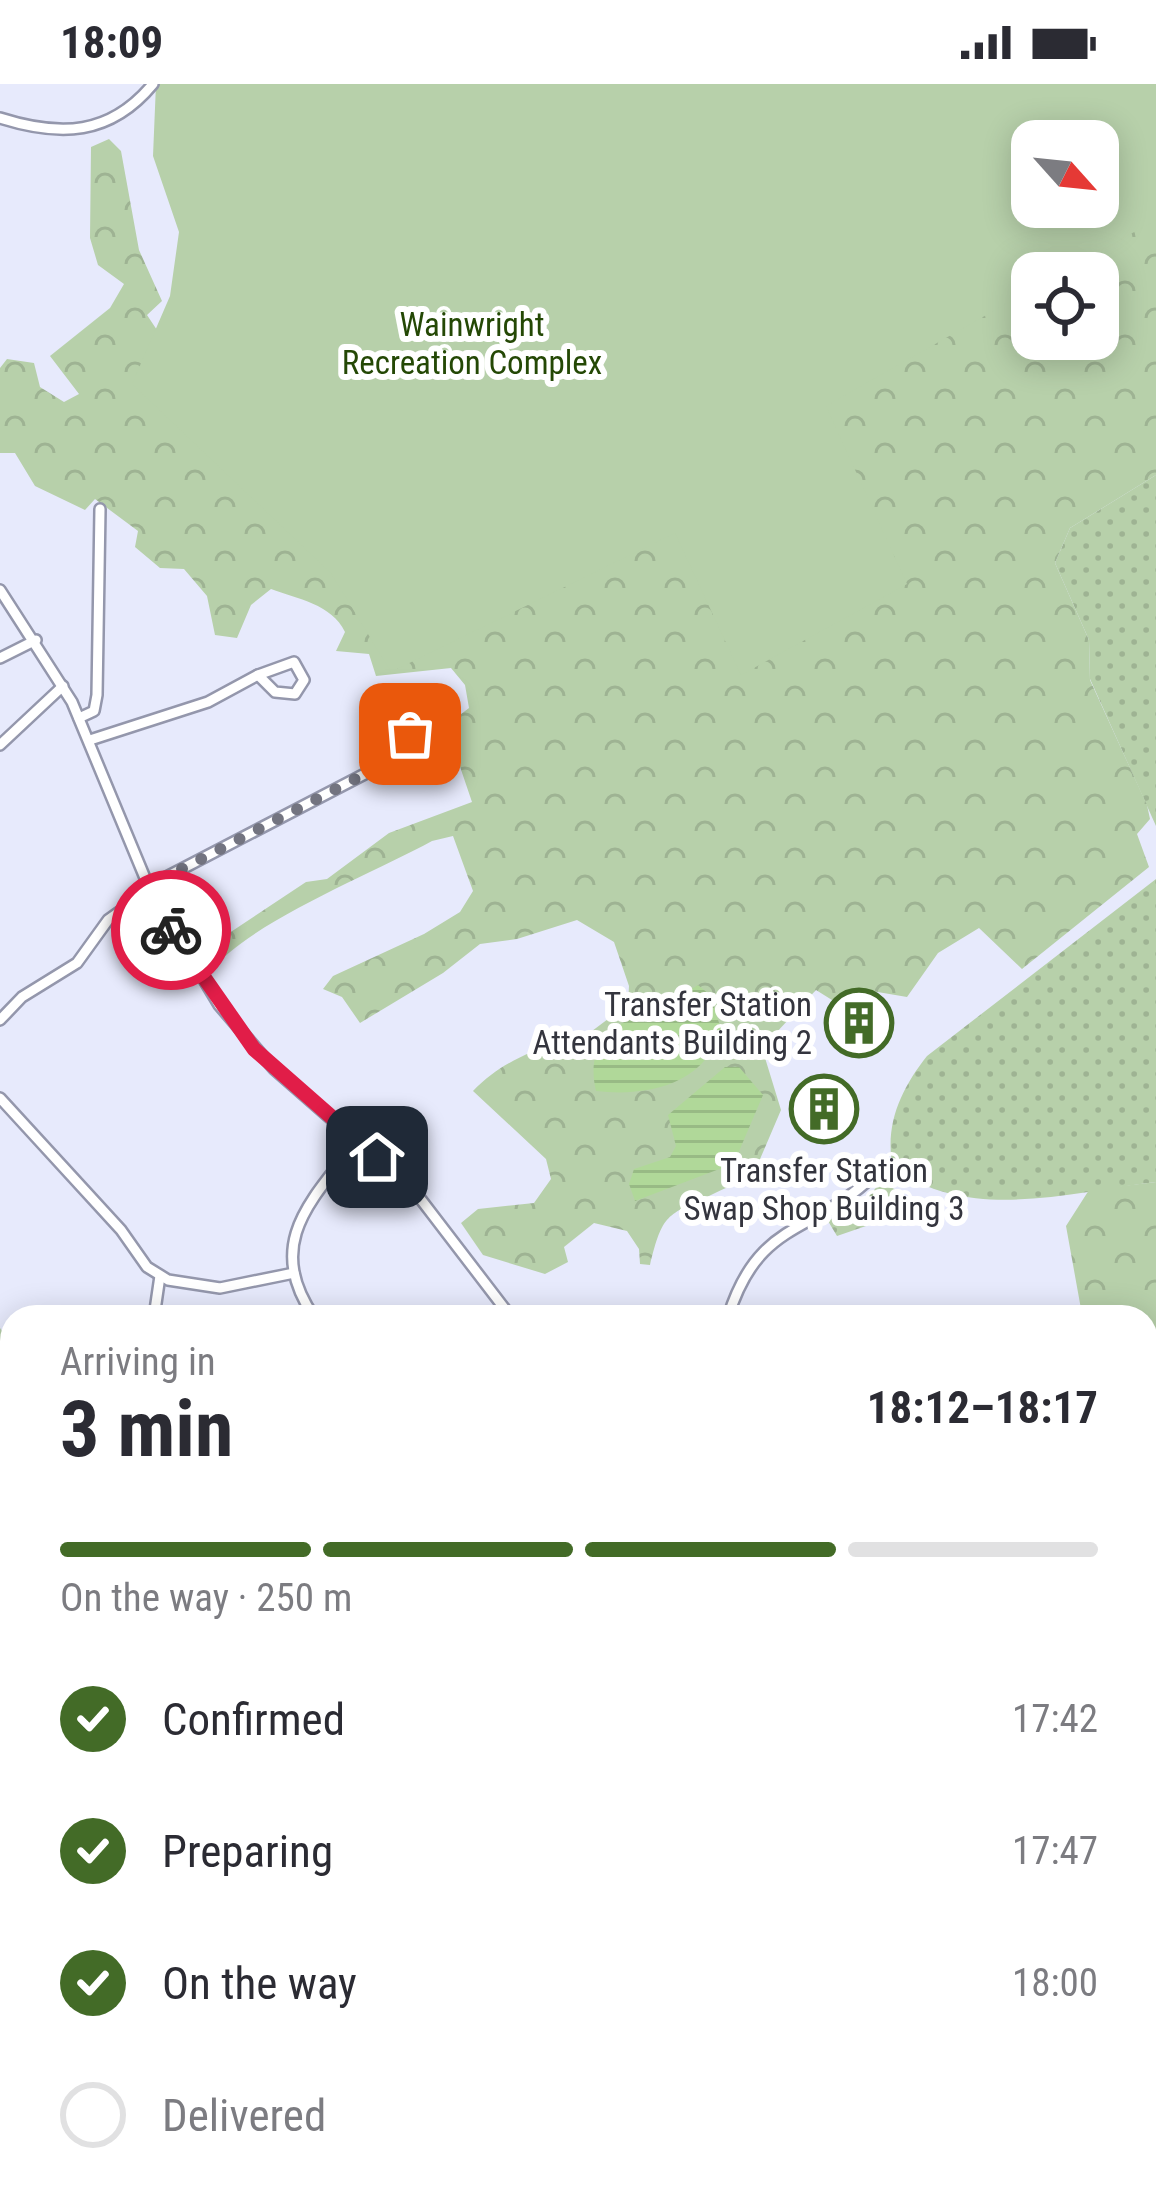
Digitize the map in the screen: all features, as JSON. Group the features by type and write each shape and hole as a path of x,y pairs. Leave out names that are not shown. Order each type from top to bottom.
{"street":[{"path":"0,118 48,132 93,128 121,113 153,84"},
{"path":"79,718 94,711 97,695 100,509"},
{"path":"0,590 63,686 150,888 188,960 242,1035 434,1214 502,1305"},
{"path":"0,658 36,640"},
{"path":"89,740 181,713 258,675 294,662 304,680 295,694 285,696 258,675"},
{"path":"0,745 63,686"},
{"path":"0,1020 22,997 77,963 119,913 150,888 384,764 402,737 410,734 424,745 418,765 384,764"},
{"path":"0,1098 121,1230 147,1268 160,1276 208,1288 294,1273"},
{"path":"309,1305 294,1273 296,1226 358,1140"},
{"path":"732,1305 746,1268 761,1250 848,1199 874,1174"},
{"path":"156,1305 160,1276"}],"green space":[{"name":"Wainwright Recreation Complex","path":"156,84 1156,84 1156,220 1098,252 1011,252 1011,301 826,406 907,584 741,675 675,533 391,672 331,573 132,384 170,296 179,232 153,156"},
{"path":"109,139 121,151 139,250 162,301 147,315 278,512 1050,228 1119,228 1119,203 1156,189 1156,475 1070,528 1055,563 1089,640 1090,680 1147,805 1150,819 1137,834 1149,867 1022,969 979,928 938,953 907,997 860,989 840,1005 816,990 762,1048 781,1110 749,1185 725,1188 668,1218 650,1265 640,1264 639,1249 627,1231 594,1223 564,1247 568,1262 545,1274 483,1255 461,1223 478,1209 534,1203 551,1179 546,1159 473,1091 523,1056 559,1041 572,1046 628,1004 629,986 614,942 577,920 517,939 480,944 443,973 360,1023 342,997 323,989 333,976 460,912 473,891 453,836 432,841 280,918 227,954 209,973 196,955 306,882 327,879 389,833 472,802 456,755 442,750 440,730 469,708 465,685 451,668 376,676 369,654 336,651 345,632 332,615 271,589 251,605 237,638 215,635 207,596 184,569 160,568 135,547 138,531 95,499 85,510 35,486 15,453 0,453 0,368 7,359 34,363 40,387 64,402 79,394 50,356 110,308 124,284 98,265 90,238 91,147"},
{"path":"1156,475 1156,826 1090,679 1089,640 1055,563 1070,528"},
{"path":"1156,879 1156,1182 1055,1196 988,1199 923,1185 893,1168 891,1137 897,1108 927,1056"},
{"path":"881,1182 898,1191 897,1203 866,1226 837,1236 828,1221 868,1197"},
{"path":"1156,1182 1156,1305 1080,1305 1066,1226 1089,1190"}],"shaded area":[{"path":"698,985 710,995 721,1029 702,1063 688,1075 654,1089 596,1091 598,1049 609,1034"},
{"path":"725,1067 739,1067 763,1095 737,1156 722,1168 635,1201 629,1184 634,1169 670,1157 676,1146 668,1115"}],"way so far":[{"path":"171,930 149,886 384,764 396,742 410,734"}],"place":[{"name":"Transfer Station Attendants Building 2","path":"859,1023"},
{"name":"Transfer Station Swap Shop Building 3","path":"824,1109"}],"route":[{"path":"171,930 219,1006 254,1049 377,1157"}]}
